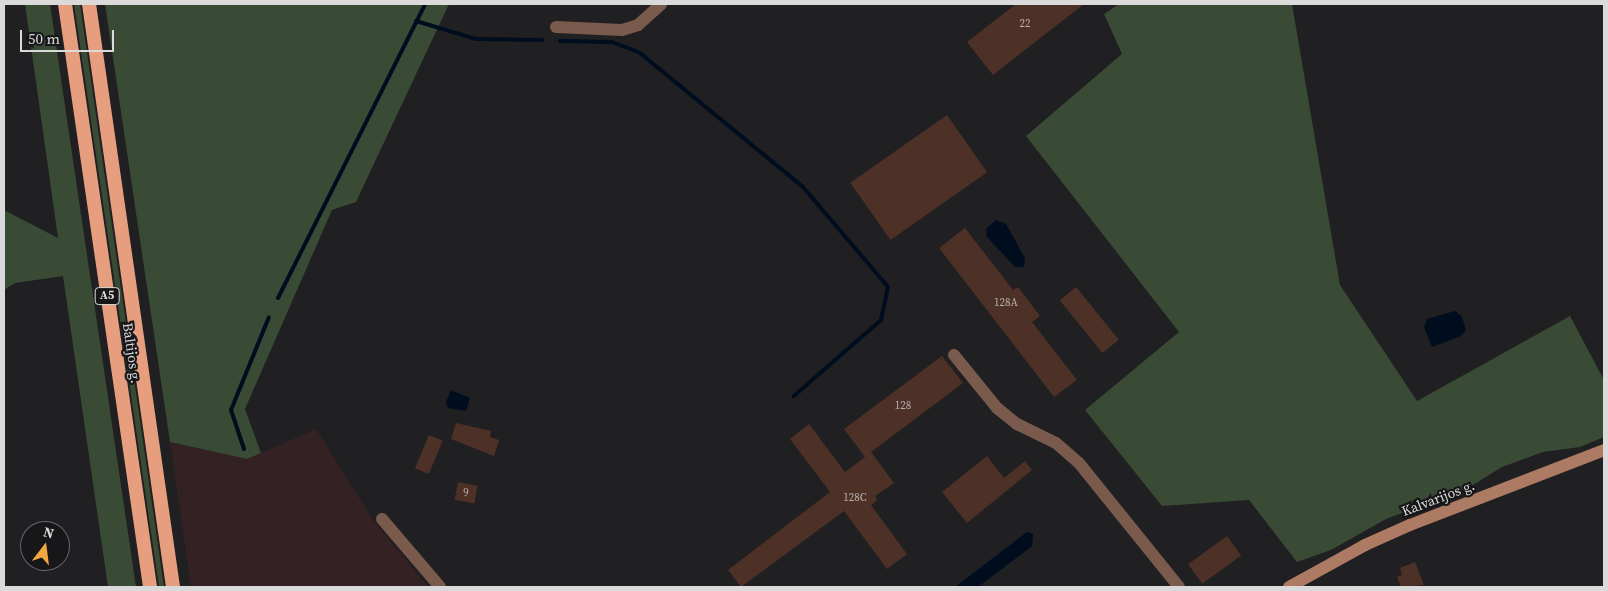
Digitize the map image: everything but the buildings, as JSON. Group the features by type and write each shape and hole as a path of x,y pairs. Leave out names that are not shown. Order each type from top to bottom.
{"highway":[{"name":"Baltijos g.","path":"65,4 150,587"},
{"name":"Baltijos g.","path":"89,4 173,587"}],"main road":[{"name":"Kalvarijos g.","path":"1289,587 1365,545 1401,529 1604,450"}],"street":[{"path":"556,27 622,30 638,25 661,4"},
{"path":"954,355 997,408 1017,424 1056,443 1079,463 1179,587"},
{"path":"382,519 440,587"}],"shaded area":[{"path":"316,429 373,520 428,587 191,587 170,442 247,459"}],"green space":[{"path":"25,4 50,4 136,587 108,587 63,276 15,283 4,290 4,210 58,238"},
{"path":"74,4 80,4 164,587 159,587"},
{"path":"105,4 449,4 356,202 332,210 245,409 261,453 247,459 170,442"},
{"path":"1119,4 1292,4 1340,285 1417,401 1570,316 1604,380 1604,437 1580,447 1543,452 1502,467 1468,488 1386,519 1331,550 1297,562 1249,500 1162,506 1085,410 1179,332 1026,136 1122,54 1104,14"}],"water":[{"path":"996,220 1006,224 1025,258 1024,267 1015,267 987,237 986,229"},
{"path":"1455,311 1462,317 1466,330 1461,336 1432,347 1424,327 1427,319"},
{"path":"451,390 470,398 466,411 448,408 446,402"},
{"path":"1027,532 1033,534 1032,546 978,587 955,587"}],"waterway":[{"path":"278,298 425,4"},
{"path":"416,21 476,39 542,40"},
{"path":"560,41 612,42 640,53 803,187 888,287 881,320 794,396"},
{"path":"244,449 231,410 269,317"}]}
